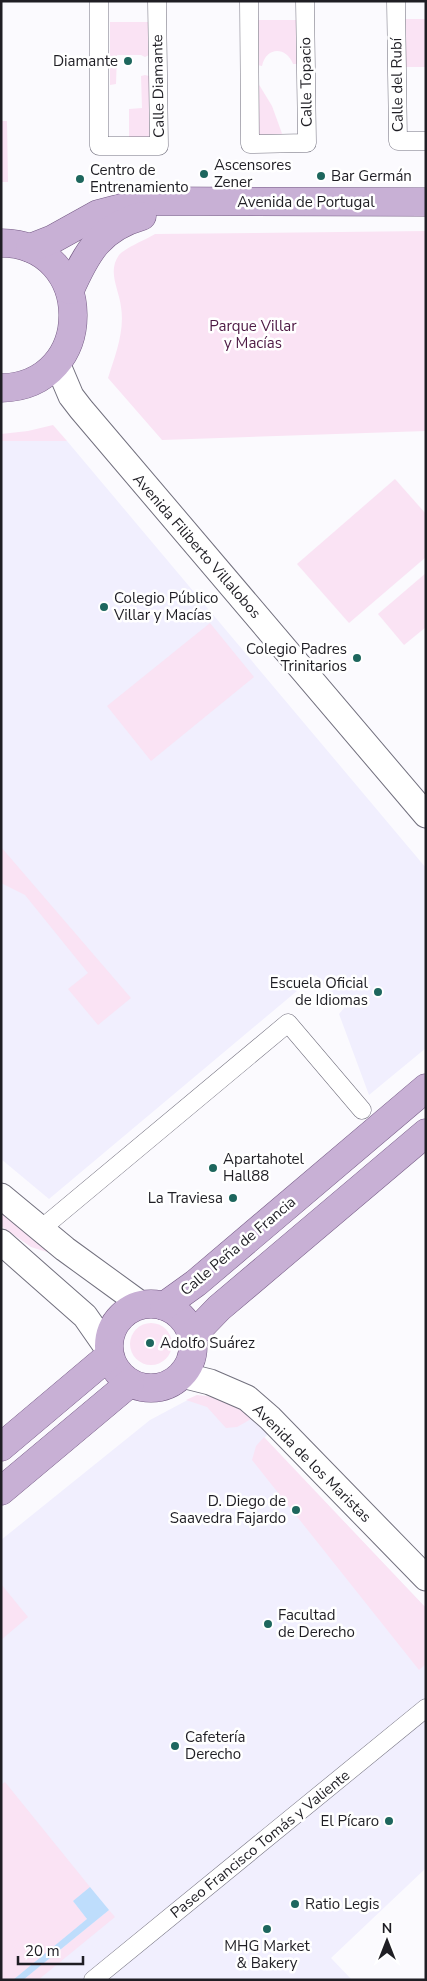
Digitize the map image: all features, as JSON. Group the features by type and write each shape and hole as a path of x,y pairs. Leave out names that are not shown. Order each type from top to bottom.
{"main road":[{"name":"Avenida de Portugal","path":"11,242 53,239 98,214 148,201 426,202"},
{"name":"Avenida de Portugal","path":"70,290 79,268 93,245 105,233 122,222 187,202"},
{"path":"1,388 12,388 29,383 44,375 57,363 66,350 72,336 74,320 74,305 70,290 61,273 47,258 11,242"},
{"name":"Avenida Filiberto Villalobos","path":"57,363 71,396 81,409 426,815"},
{"name":"Calle Peña de Francia","path":"153,1305 196,1283 426,1088"},
{"path":"192,1336 219,1308 426,1133"},
{"path":"1,1196 105,1279 153,1305 179,1314 188,1325 192,1336 192,1354 190,1362 182,1375 161,1387 143,1388 130,1383 115,1370 109,1352 108,1340 114,1324 129,1310 153,1305"},
{"path":"1,1242 85,1316 109,1352"},
{"path":"1,1447 109,1352"},
{"name":"Avenida de los Maristas","path":"182,1375 210,1382 247,1398 270,1418 426,1578"},
{"path":"1,1491 130,1383"}],"street":[{"name":"Calle Diamante","path":"99,1 100,146 159,146 157,1"},
{"name":"Calle Topacio","path":"249,1 250,144 307,143 305,1"},
{"name":"Calle del Rubí","path":"396,1 398,141 426,141"},
{"path":"42,1230 288,1023 362,1110"},
{"name":"Paseo Francisco Tomás y Valiente","path":"94,1980 426,1708"}],"shaded area":[{"path":"1,441 67,441 426,868 426,1048 369,1095 339,1014 344,1008 316,975 49,1199 1,1159"},
{"path":"197,1395 248,1413 269,1433 264,1438 426,1608 426,1868 331,1958 352,1980 1,1980 1,1540 150,1420"}],"green space":[{"path":"405,19 426,19 426,67 405,67"},
{"path":"257,20 296,20 297,64 293,64 286,54 276,51 268,55 262,66 257,65"},
{"path":"110,22 148,22 149,55 145,57 141,55 117,55 116,84 110,85"},
{"path":"141,76 149,76 150,141 129,141 129,109 142,108"},
{"path":"258,83 272,106 284,139 258,139"},
{"path":"1,121 7,121 8,182 1,182"},
{"name":"Parque Villar y Macías","path":"426,231 426,431 162,440 108,378 119,343 122,325 120,300 114,274 116,261 122,252 155,234"},
{"path":"53,425 67,441 1,441 1,434 28,431"},
{"path":"395,479 426,514 426,557 349,623 297,564"},
{"path":"426,573 426,627 404,645 378,614"},
{"path":"210,623 254,677 151,761 107,706"},
{"path":"1,847 131,998 98,1025 68,989 88,973 25,895 1,883"},
{"path":"1,1213 50,1253 31,1247 1,1226"},
{"path":"155,1323 163,1326 169,1332 172,1344 169,1356 163,1362 147,1365 139,1362 133,1356 130,1340 133,1332 139,1326"},
{"path":"197,1395 227,1401 241,1408 253,1418 237,1427 226,1428 207,1407 186,1400"},
{"path":"264,1437 426,1608 426,1664 419,1670 252,1460 256,1446"},
{"path":"1,1584 28,1617 1,1640"},
{"path":"5,1782 90,1887 73,1901 87,1919 13,1980 1,1980 1,1785"},
{"path":"109,1910 115,1917 38,1980 23,1980"}],"water":[{"path":"90,1887 109,1910 23,1980 13,1980 87,1919 73,1901"}],"place":[{"name":"Diamante","path":"128,61"},
{"name":"Ascensores Zener","path":"204,174"},
{"name":"Bar Germán","path":"321,176"},
{"name":"Centro de Entrenamiento","path":"80,179"},
{"name":"Colegio Público Villar y Macías","path":"104,607"},
{"name":"Colegio Padres Trinitarios","path":"357,658"},
{"name":"Escuela Oficial de Idiomas","path":"378,992"},
{"name":"Apartahotel Hall88","path":"213,1168"},
{"name":"La Traviesa","path":"233,1198"},
{"name":"Adolfo Suárez","path":"150,1343"},
{"name":"D. Diego de Saavedra Fajardo","path":"296,1510"},
{"name":"Facultad de Derecho","path":"268,1624"},
{"name":"Cafetería Derecho","path":"175,1746"},
{"name":"El Pícaro","path":"389,1821"},
{"name":"Ratio Legis","path":"295,1904"},
{"name":"MHG Market & Bakery","path":"267,1929"}]}
